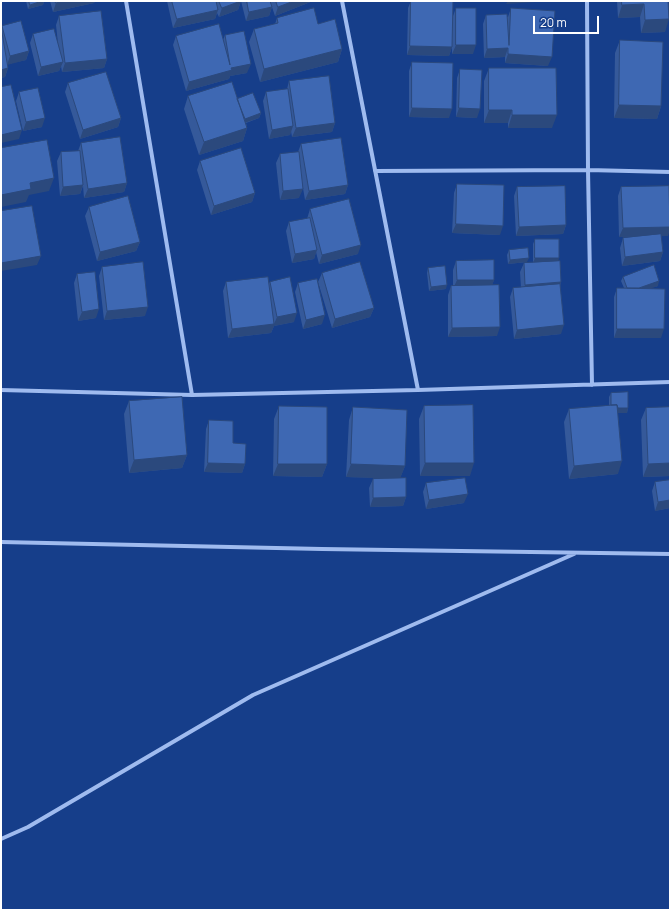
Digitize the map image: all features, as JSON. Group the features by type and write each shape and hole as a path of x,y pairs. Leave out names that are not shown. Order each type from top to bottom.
{"street":[{"path":"126,1 192,395"},
{"path":"342,1 418,390"},
{"path":"587,1 588,170 592,385"},
{"path":"375,171 588,170 670,172"},
{"path":"1,390 192,395 670,382"},
{"path":"1,542 670,554"},
{"path":"1,839 28,827 253,695 576,553"}],"building":[{"path":"29,1 42,1 30,5"},
{"path":"172,1 216,1 218,10 177,19"},
{"path":"219,1 241,1 222,8"},
{"path":"247,1 270,1 272,7 249,12"},
{"path":"276,1 294,1 278,7"},
{"path":"411,1 453,1 452,47 410,46"},
{"path":"622,1 668,1 669,19 645,20 644,4 622,5"},
{"path":"314,8 318,24 335,19 342,49 264,69 254,29 278,23 277,18"},
{"path":"456,8 476,8 476,45 456,45"},
{"path":"511,8 555,11 552,57 508,54 508,48 487,49 486,15 507,14 509,45"},
{"path":"101,11 107,59 65,63 59,16"},
{"path":"21,21 29,51 10,56 2,26"},
{"path":"219,24 230,65 225,35 244,31 251,64 231,68 232,70 189,82 176,36"},
{"path":"1,27 8,68 1,70"},
{"path":"54,29 63,62 41,67 33,34"},
{"path":"620,40 663,42 661,106 619,105"},
{"path":"412,62 453,63 452,109 412,108"},
{"path":"489,68 556,68 557,115 512,115 512,110 489,110"},
{"path":"460,69 482,70 480,109 459,108"},
{"path":"106,72 121,118 83,130 68,83"},
{"path":"329,76 335,123 296,128 289,81"},
{"path":"232,82 247,128 204,142 188,96"},
{"path":"11,85 22,130 1,135 1,87"},
{"path":"38,88 45,118 26,122 19,92"},
{"path":"288,89 293,126 272,130 266,92"},
{"path":"253,93 261,113 245,119 237,99"},
{"path":"120,137 127,183 88,189 81,143"},
{"path":"341,138 348,185 309,191 301,144"},
{"path":"47,140 54,178 30,183 31,189 1,195 1,148"},
{"path":"241,148 255,193 214,206 200,161"},
{"path":"80,151 83,185 63,187 61,152"},
{"path":"299,152 303,189 283,191 280,154"},
{"path":"457,184 504,185 503,226 456,224"},
{"path":"565,186 566,225 519,227 517,187"},
{"path":"669,186 670,227 623,228 621,187"},
{"path":"128,196 140,242 100,252 89,207"},
{"path":"349,199 361,245 322,255 310,209"},
{"path":"32,206 41,256 1,263 1,211"},
{"path":"310,218 317,250 295,254 289,222"},
{"path":"661,234 663,252 625,257 623,238"},
{"path":"535,239 559,239 559,258 535,258"},
{"path":"528,248 529,258 510,260 509,250"},
{"path":"494,260 494,280 457,280 456,261"},
{"path":"560,261 561,282 525,285 524,263"},
{"path":"143,262 148,307 107,311 102,267"},
{"path":"360,262 374,308 335,319 322,273"},
{"path":"654,265 659,281 639,288 627,288 623,277"},
{"path":"445,266 447,285 431,287 428,268"},
{"path":"95,272 99,309 82,312 77,274"},
{"path":"268,277 274,324 232,329 226,282"},
{"path":"290,277 297,313 277,317 270,282"},
{"path":"317,279 325,315 306,320 298,283"},
{"path":"560,284 564,325 517,330 513,288"},
{"path":"499,285 500,327 452,328 451,286"},
{"path":"617,288 665,289 664,329 617,329"},
{"path":"628,392 628,408 618,408 617,405 611,405 611,393"},
{"path":"182,397 187,455 134,460 129,401"},
{"path":"473,405 474,463 425,463 424,406"},
{"path":"617,405 622,461 574,466 569,409"},
{"path":"279,406 327,407 327,464 278,464"},
{"path":"353,407 407,410 405,466 351,464"},
{"path":"670,407 670,463 648,464 646,408"},
{"path":"209,420 233,421 233,443 246,444 245,464 208,463"},
{"path":"406,478 406,497 373,498 373,479"},
{"path":"465,478 468,494 429,500 426,483"},
{"path":"670,480 670,500 658,502 655,482"}]}
